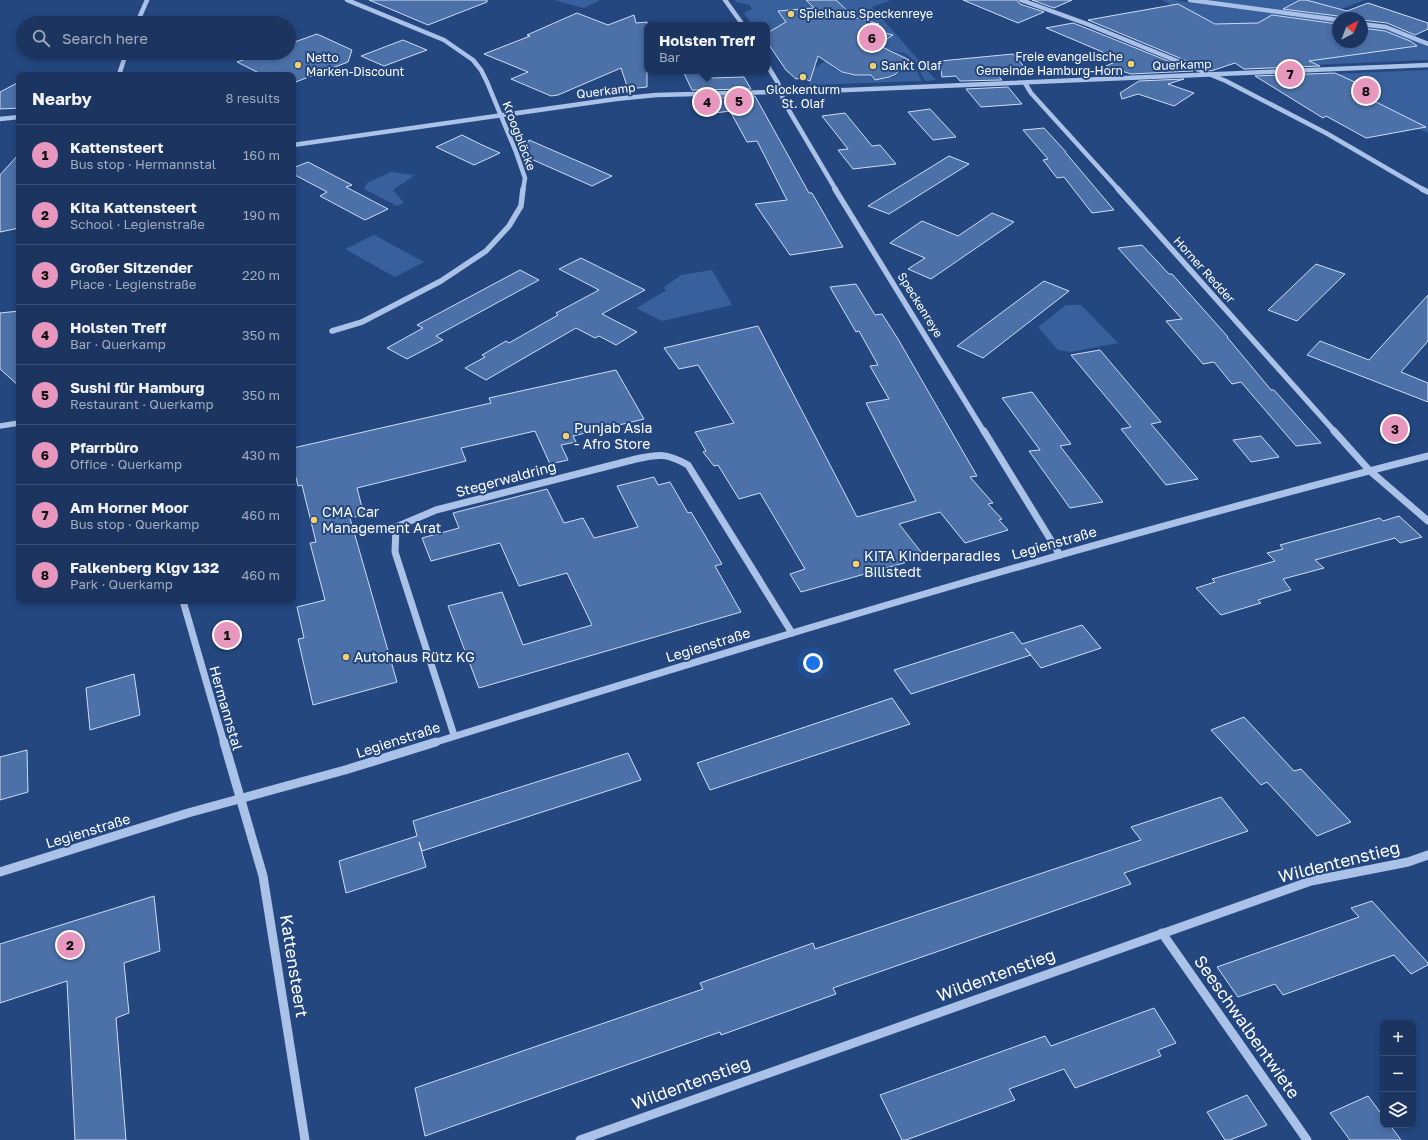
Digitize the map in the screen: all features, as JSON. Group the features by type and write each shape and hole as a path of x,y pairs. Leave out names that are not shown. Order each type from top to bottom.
{"street":[{"path":"140,16 147,0"},
{"name":"Kroogblöcke","path":"332,331 362,322 441,281 486,251 509,226 521,206 525,178 501,115 481,70 473,60 456,47 430,34 347,0"},
{"path":"725,0 741,22"},
{"path":"1021,0 1087,24 1226,81 1326,133 1428,192"},
{"path":"1190,0 1332,19"},
{"path":"1368,21 1428,44"},
{"path":"1368,25 1386,27"},
{"path":"119,72 123,60"},
{"name":"Querkamp","path":"296,145 632,97 1025,83 1428,65"},
{"name":"Speckenreye","path":"770,70 778,83 784,102 857,225 1060,554"},
{"name":"Horner Redder","path":"1025,83 1031,93 1170,246 1369,470 1428,521"},
{"path":"0,119 16,118"},
{"path":"0,426 16,423"},
{"name":"Stegerwaldring","path":"454,735 396,552 396,527 436,510 636,458 657,454 672,455 688,465 792,633"},
{"name":"Legienstraße","path":"0,872 241,798 345,770 454,735 1060,554 1369,470 1428,456"},
{"name":"Hermannstal","path":"184,604 226,754 241,798"},
{"name":"Kattensteert","path":"241,798 263,876 305,1140"},
{"name":"Wildentenstieg","path":"580,1140 1162,932 1311,881 1408,862 1428,855"},
{"name":"Seeschwalbentwiete","path":"1162,932 1307,1140"}],"shaded area":[{"path":"554,0 598,0 599,1 583,8"},
{"path":"735,0 891,0 872,7 936,80 925,81 915,61 906,54 877,46 892,36 870,29 878,24 864,20 776,28 770,31 770,22 750,22 744,13 752,9 750,5 736,2"},
{"path":"1162,0 1173,0 1332,21 1332,48 1368,48 1368,26 1388,30 1428,47 1428,60 1287,66"},
{"path":"1196,0 1365,0 1336,11 1339,12 1332,12 1332,17"},
{"path":"878,49 895,52 906,57 914,66 922,81 810,85 809,80 813,76 807,73 833,56 831,65 835,69 849,75 870,76 873,80 886,79 894,76 900,72 902,68 913,68 908,60 898,54"},
{"path":"1428,70 1428,133 1308,75"},
{"path":"391,172 415,175 393,190 404,203 397,206 364,189 367,183"},
{"path":"374,235 424,262 395,277 345,249"},
{"path":"712,270 732,305 662,321 636,308 667,290 663,288 681,275"},
{"path":"1066,305 1081,305 1118,343 1070,352 1058,350 1038,327"}],"building":[{"path":"369,0 487,0 487,2 428,25"},
{"path":"806,0 836,0 854,17 879,24 870,29 893,35 878,45 909,60 896,74 875,80 871,75 855,75 842,72 818,56 810,81 803,78 796,79 786,70 770,46 770,31 786,22 778,11 814,8"},
{"path":"963,0 1017,0 1020,4 1044,12 1018,23"},
{"path":"1032,0 1072,0 1054,8"},
{"path":"1300,0 1306,0 1347,11 1368,3 1428,23 1428,29 1415,35 1387,23 1368,21 1368,12 1332,12 1332,15 1283,9"},
{"path":"1178,4 1215,24 1258,23 1272,15 1332,23 1332,48 1368,48 1368,29 1385,31 1410,41 1417,46 1309,61 1320,66 1244,69 1235,63 1211,71 1088,20"},
{"path":"577,13 608,25 634,15 636,23 644,22 644,74 647,74 647,87 628,89 621,68 558,95 551,96 511,79 528,72 484,54 530,36 527,35"},
{"path":"1073,23 1193,71 1131,74 1106,66 1115,62 1097,56 1105,53 1046,28"},
{"path":"317,34 352,50 348,62 296,82 296,72 257,72 237,62 243,60 296,60 296,42"},
{"path":"403,40 427,50 384,66 361,56"},
{"path":"1013,54 1028,71 996,73 1002,80 960,81 956,76 942,77 940,61"},
{"path":"1335,73 1379,93 1366,97 1426,127 1366,138 1326,116 1323,118 1255,76"},
{"path":"684,74 710,74 712,78 744,77 751,89 692,90"},
{"path":"1184,79 1168,84 1194,93 1174,106 1138,94 1122,99 1120,93 1139,81"},
{"path":"16,84 16,108 0,109 0,92"},
{"path":"1008,87 1022,104 981,107 966,89"},
{"path":"755,96 809,193 812,193 843,247 790,255 755,204 787,200 757,141 747,142 730,111 715,113 714,110 702,112 695,98"},
{"path":"930,109 956,137 933,140 908,112"},
{"path":"845,113 872,146 880,145 896,164 853,169 838,150 848,149 822,116"},
{"path":"1044,128 1114,210 1092,213 1064,177 1057,178 1043,160 1048,159 1023,130"},
{"path":"462,135 500,153 474,165 436,147"},
{"path":"529,140 612,176 592,186 522,155"},
{"path":"949,156 969,164 889,214 868,206"},
{"path":"16,157 16,229 0,232 0,175"},
{"path":"308,162 352,185 346,187 388,209 365,220 320,196 327,192 296,176 296,167"},
{"path":"992,213 1014,222 931,279 908,269 925,258 890,243 922,221 958,236"},
{"path":"1142,245 1169,274 1172,274 1228,337 1271,390 1274,390 1321,443 1296,446 1241,382 1232,384 1214,362 1203,364 1166,321 1182,319 1118,248"},
{"path":"581,258 645,290 602,314 637,332 616,345 599,336 595,338 576,328 486,380 465,368 485,357 482,355 506,341 509,343 558,315 556,313 599,290 559,269"},
{"path":"1316,264 1345,274 1297,321 1268,310"},
{"path":"520,270 539,280 436,336 443,340 407,359 387,348 423,328 417,325"},
{"path":"1044,281 1069,291 983,358 957,346"},
{"path":"856,284 875,315 882,314 898,339 977,476 970,477 993,503 988,504 1002,519 999,520 1008,530 965,543 940,512 899,524 925,557 801,592 790,574 805,569 760,493 739,499 718,465 714,466 703,452 706,451 695,432 734,423 698,365 679,369 664,348 758,326 857,517 916,501 866,403 889,399 870,366 878,365 859,331 856,332 830,287"},
{"path":"1428,295 1428,341 1401,372 1428,383 1428,402 1307,355 1320,341 1369,360"},
{"path":"16,311 16,383 0,369 0,313"},
{"path":"1100,350 1161,422 1151,424 1198,479 1166,485 1121,429 1131,427 1071,355"},
{"path":"616,370 644,419 573,436 576,442 561,445 568,460 550,464 535,431 461,448 466,461 357,488 364,515 350,518 397,682 313,705 298,639 304,638 297,607 325,600 310,543 316,542 302,485 298,486 296,478 296,447 491,403 489,398"},
{"path":"1032,392 1071,444 1060,446 1103,502 1070,508 1029,451 1040,450 1002,398"},
{"path":"1261,436 1279,457 1251,462 1233,440"},
{"path":"654,477 658,485 670,482 688,513 691,512 722,564 715,566 741,612 479,688 448,606 502,592 523,645 592,625 567,573 519,586 500,543 431,561 422,538 459,528 453,513 547,489 564,523 583,518 594,538 638,527 617,486"},
{"path":"1399,516 1422,537 1400,543 1395,538 1315,560 1324,568 1283,579 1291,590 1258,600 1261,603 1221,615 1196,588 1215,582 1212,579 1275,561 1267,553 1283,549 1280,545 1380,518 1383,521"},
{"path":"1082,625 1101,648 1041,668 1031,655 911,694 894,670 1013,632 1022,644"},
{"path":"134,674 140,715 90,730 86,688"},
{"path":"892,698 910,724 710,790 697,763"},
{"path":"1244,717 1294,771 1301,769 1351,822 1317,836 1267,782 1261,785 1211,730"},
{"path":"27,750 28,792 0,800 0,757"},
{"path":"628,753 641,780 422,851 419,842 426,867 346,893 339,861 417,836 413,821"},
{"path":"1221,797 1248,831 1124,873 1131,884 833,988 836,994 721,1035 720,1032 425,1136 415,1088 703,989 700,983 813,943 815,949 1141,840 1131,827"},
{"path":"154,896 160,951 124,963 129,1013 116,1018 126,1140 75,1140 67,981 0,1003 0,944"},
{"path":"1372,901 1428,963 1428,965 1411,974 1394,955 1283,995 1275,984 1238,997 1217,967 1359,917 1351,908"},
{"path":"1154,1008 1176,1043 1158,1050 1161,1056 1075,1088 1064,1069 1009,1089 1015,1100 906,1140 902,1140 880,1095 1045,1036 1051,1046"},
{"path":"1247,1095 1267,1125 1230,1140 1225,1140 1207,1112"},
{"path":"1368,1096 1380,1112 1380,1128 1392,1128 1401,1140 1350,1140 1330,1113"}],"place":[{"name":"Spielhaus Speckenreye","path":"791,14"},
{"name":"Pfarrbüro","path":"872,38"},
{"name":"Freie evangelische Gemeinde Hamburg-Horn","path":"1131,64"},
{"name":"Netto Marken-Discount","path":"298,65"},
{"name":"Sankt Olaf","path":"873,66"},
{"name":"Am Horner Moor","path":"1290,74"},
{"name":"Glockenturm St. Olaf","path":"803,77"},
{"name":"Falkenberg Klgv 132","path":"1366,91"},
{"name":"Sushi für Hamburg","path":"739,101"},
{"name":"Holsten Treff","path":"707,102"},
{"name":"Großer Sitzender","path":"1395,429"},
{"name":"Punjab Asia - Afro Store","path":"566,436"},
{"name":"CMA Car Management Arat","path":"314,520"},
{"name":"KITA Kinderparadies Billstedt","path":"856,564"},
{"name":"Kattensteert","path":"227,635"},
{"name":"Autohaus Rütz KG","path":"346,657"},
{"name":"Kita Kattensteert","path":"70,945"}]}
